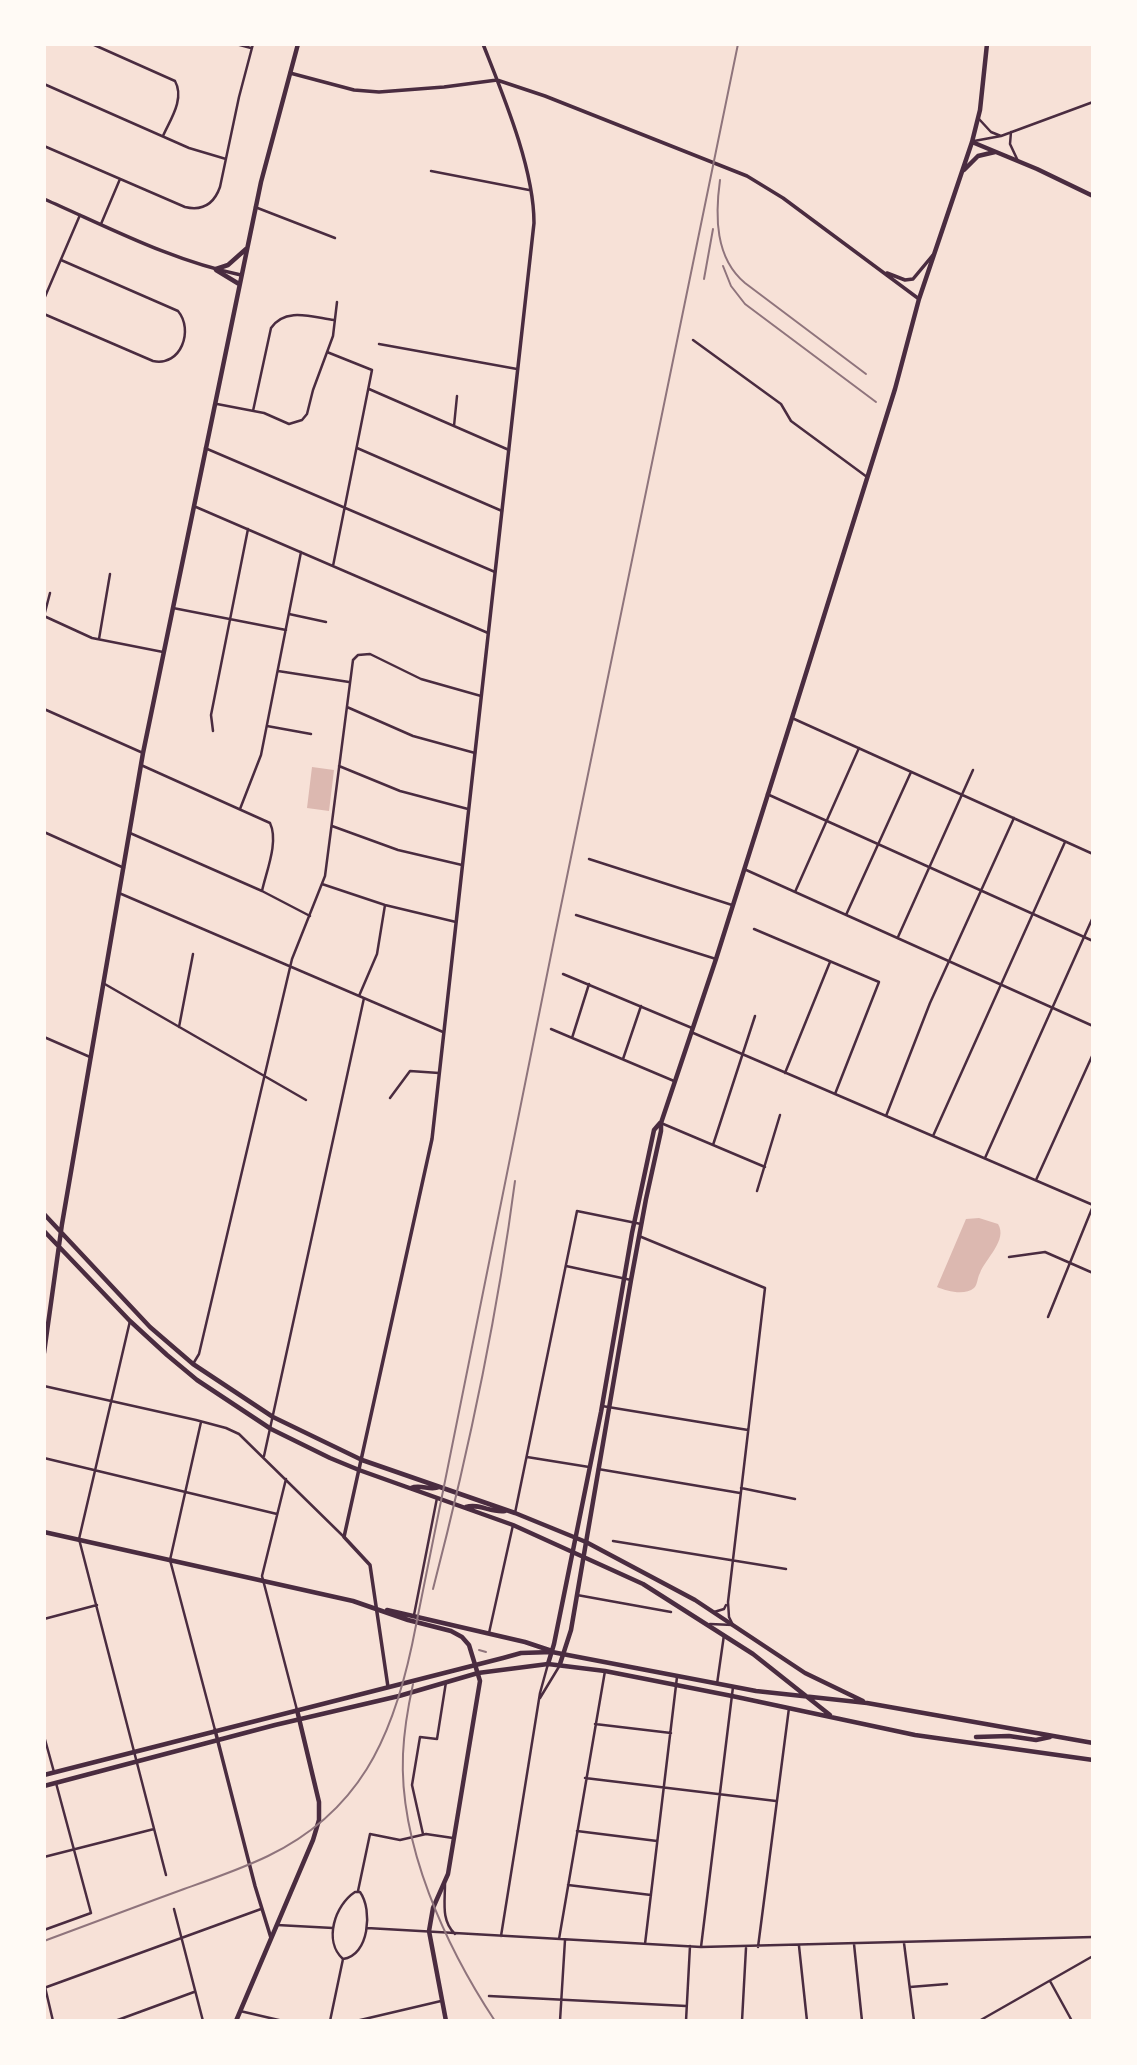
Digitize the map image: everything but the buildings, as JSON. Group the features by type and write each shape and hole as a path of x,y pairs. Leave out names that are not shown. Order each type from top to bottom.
{"main road":[{"path":"44,1353 61,1231 143,753 246,248 298,44"},
{"path":"548,1664 661,1123 792,718 895,388 919,299 972,142 978,117 987,44"},
{"path":"972,142 1093,196"},
{"path":"962,172 978,156 995,152"},
{"path":"216,270 228,265 246,248"},
{"path":"216,270 239,284"},
{"path":"561,1664 577,1595 619,1352 634,1223 654,1130 661,1123"},
{"path":"649,1155 655,1161"},
{"path":"44,1214 157,1333 193,1364 273,1417 362,1460 507,1510 586,1542 695,1600 806,1673 867,1703"},
{"path":"44,1231 130,1321 187,1372 271,1429 359,1470 513,1525 643,1584 777,1671 834,1717"},
{"path":"136,1326 142,1318"},
{"path":"615,1335 616,1349 619,1352"},
{"path":"187,1372 193,1364"},
{"path":"410,1488 439,1487"},
{"path":"465,1507 472,1505 497,1512 507,1510"},
{"path":"44,1532 411,1614 564,1654 677,1677 733,1687 867,1703 1093,1743"},
{"path":"376,1608 451,1631 462,1637 470,1645 480,1681 445,1884 433,1908 429,1931 446,2021"},
{"path":"44,1775 521,1653 552,1651"},
{"path":"44,1786 136,1760 399,1696 478,1673 548,1664 605,1671 915,1735 1093,1758"},
{"path":"236,2021 313,1840 320,1816 297,1710"},
{"path":"976,1737 1009,1736 1036,1740 1054,1736"}],"street":[{"path":"92,44 175,82 179,88 178,100 163,136"},
{"path":"44,146 185,207 199,208 211,202 219,193 252,46 236,44"},
{"path":"344,1538 427,1161 534,223 533,191 483,44"},
{"path":"289,73 354,90 379,92 497,80 581,110 747,176 783,198 919,299"},
{"path":"44,84 189,148 226,159"},
{"path":"972,142 1000,136 1093,102"},
{"path":"978,117 991,132 1000,136"},
{"path":"1011,132 1010,144 1018,161"},
{"path":"431,171 533,191"},
{"path":"101,224 120,179"},
{"path":"44,199 180,259 241,275"},
{"path":"256,207 335,238"},
{"path":"44,297 80,215"},
{"path":"880,270 905,280 913,279 934,253"},
{"path":"44,314 160,363 171,360 183,344 186,323 178,311 61,260"},
{"path":"214,404 253,411 289,424 302,420 307,414 333,336 337,302"},
{"path":"253,411 271,328 276,321 289,314 335,320"},
{"path":"693,340 781,404 791,421 867,477"},
{"path":"379,344 517,369"},
{"path":"327,352 372,370 333,566"},
{"path":"369,389 509,450"},
{"path":"454,426 457,396"},
{"path":"205,448 495,572"},
{"path":"357,448 502,510"},
{"path":"193,506 488,633"},
{"path":"213,731 211,715 248,529"},
{"path":"240,809 258,766 301,552"},
{"path":"99,639 110,574"},
{"path":"50,593 44,616 99,639 163,652"},
{"path":"173,608 286,630"},
{"path":"289,614 326,622"},
{"path":"193,1364 199,1354 290,966 322,884 353,660 358,655 367,653 421,679 481,696"},
{"path":"278,671 349,682"},
{"path":"346,707 413,736 475,753"},
{"path":"44,709 143,753"},
{"path":"792,718 1093,854"},
{"path":"267,726 311,734"},
{"path":"795,892 859,748"},
{"path":"141,765 270,823 273,831 272,848 262,891"},
{"path":"339,766 400,791 468,809"},
{"path":"898,937 973,771"},
{"path":"846,915 911,772"},
{"path":"767,794 1093,941"},
{"path":"886,1116 930,1003 1014,818"},
{"path":"332,825 398,850 462,865"},
{"path":"44,832 124,868"},
{"path":"131,833 262,891 310,916"},
{"path":"933,1136 1065,841"},
{"path":"589,859 733,905"},
{"path":"744,869 1093,1026"},
{"path":"322,884 385,905 456,922"},
{"path":"120,893 443,1032"},
{"path":"359,996 377,954 385,905"},
{"path":"576,915 716,959"},
{"path":"985,1158 1093,917"},
{"path":"754,929 879,982 835,1094"},
{"path":"179,1027 193,954"},
{"path":"785,1073 830,961"},
{"path":"563,974 1093,1205 1048,1317"},
{"path":"103,983 306,1100"},
{"path":"572,1038 589,984"},
{"path":"264,1456 364,998"},
{"path":"623,1059 641,1006"},
{"path":"713,1145 755,1016"},
{"path":"551,1029 674,1081"},
{"path":"44,1037 90,1057"},
{"path":"1037,1180 1093,1054"},
{"path":"390,1098 410,1070 439,1073"},
{"path":"757,1191 780,1115"},
{"path":"661,1123 765,1167"},
{"path":"515,1513 577,1211 641,1224"},
{"path":"639,1236 765,1288 727,1602 733,1625 707,1624"},
{"path":"1009,1256 1045,1252 1093,1273"},
{"path":"565,1266 628,1280"},
{"path":"130,1321 79,1539 166,1875"},
{"path":"44,1386 201,1422 239,1434 264,1456 370,1565 388,1687"},
{"path":"602,1406 748,1430"},
{"path":"201,1422 170,1560 271,1938"},
{"path":"526,1457 589,1467"},
{"path":"44,1458 277,1514"},
{"path":"598,1469 795,1499"},
{"path":"286,1479 262,1576 297,1710"},
{"path":"411,1614 437,1497"},
{"path":"489,1633 513,1525"},
{"path":"613,1541 786,1569"},
{"path":"577,1595 671,1612"},
{"path":"714,1613 724,1609 727,1602"},
{"path":"44,1619 96,1605"},
{"path":"717,1684 724,1635"},
{"path":"501,1936 543,1678 548,1664"},
{"path":"540,1698 561,1664"},
{"path":"559,1939 605,1671"},
{"path":"645,1944 677,1677"},
{"path":"423,1834 412,1784 420,1737 437,1740 446,1682"},
{"path":"701,1947 733,1687"},
{"path":"758,1947 789,1708"},
{"path":"595,1724 671,1734"},
{"path":"44,1736 54,1772"},
{"path":"586,1778 776,1801"},
{"path":"44,1930 90,1913 56,1783"},
{"path":"44,1857 154,1829"},
{"path":"577,1831 657,1841"},
{"path":"343,1959 349,1958 358,1950 366,1928 366,1903 358,1891 370,1834 400,1840 423,1834 453,1838"},
{"path":"445,1884 445,1919 455,1934"},
{"path":"568,1885 651,1895"},
{"path":"330,2021 343,1959 334,1946 333,1928 342,1905 358,1891"},
{"path":"53,2021 44,1987 262,1908"},
{"path":"174,1909 203,2021"},
{"path":"277,1925 333,1928"},
{"path":"366,1928 701,1947 1093,1937"},
{"path":"560,2021 565,1940"},
{"path":"904,1943 914,2021"},
{"path":"853,1944 862,2021"},
{"path":"686,2021 690,1946"},
{"path":"799,1946 807,2021"},
{"path":"742,2021 746,1947"},
{"path":"979,2021 987,2019 1093,1956"},
{"path":"1050,1981 1072,2021"},
{"path":"910,1987 947,1983"},
{"path":"115,2021 195,1991"},
{"path":"489,1996 687,2006"},
{"path":"356,2021 442,2001"},
{"path":"240,2011 283,2021"}],"shaded area":[{"path":"312,767 334,770 329,811 307,808"},
{"path":"979,1218 998,1224 1000,1236 975,1286 961,1292 937,1287 966,1219"}],"railway":[{"path":"44,1941 237,1870 299,1838 326,1818 348,1795 367,1769 394,1711 412,1645 738,44"},
{"path":"720,180 719,236 735,273 866,374"},
{"path":"704,279 713,229"},
{"path":"723,266 731,286 745,304 876,402"},
{"path":"433,1589 480,1386 500,1284 515,1181"},
{"path":"479,1650 486,1652"},
{"path":"413,1684 403,1754 404,1789 417,1859 443,1928 459,1961 495,2021"}]}
